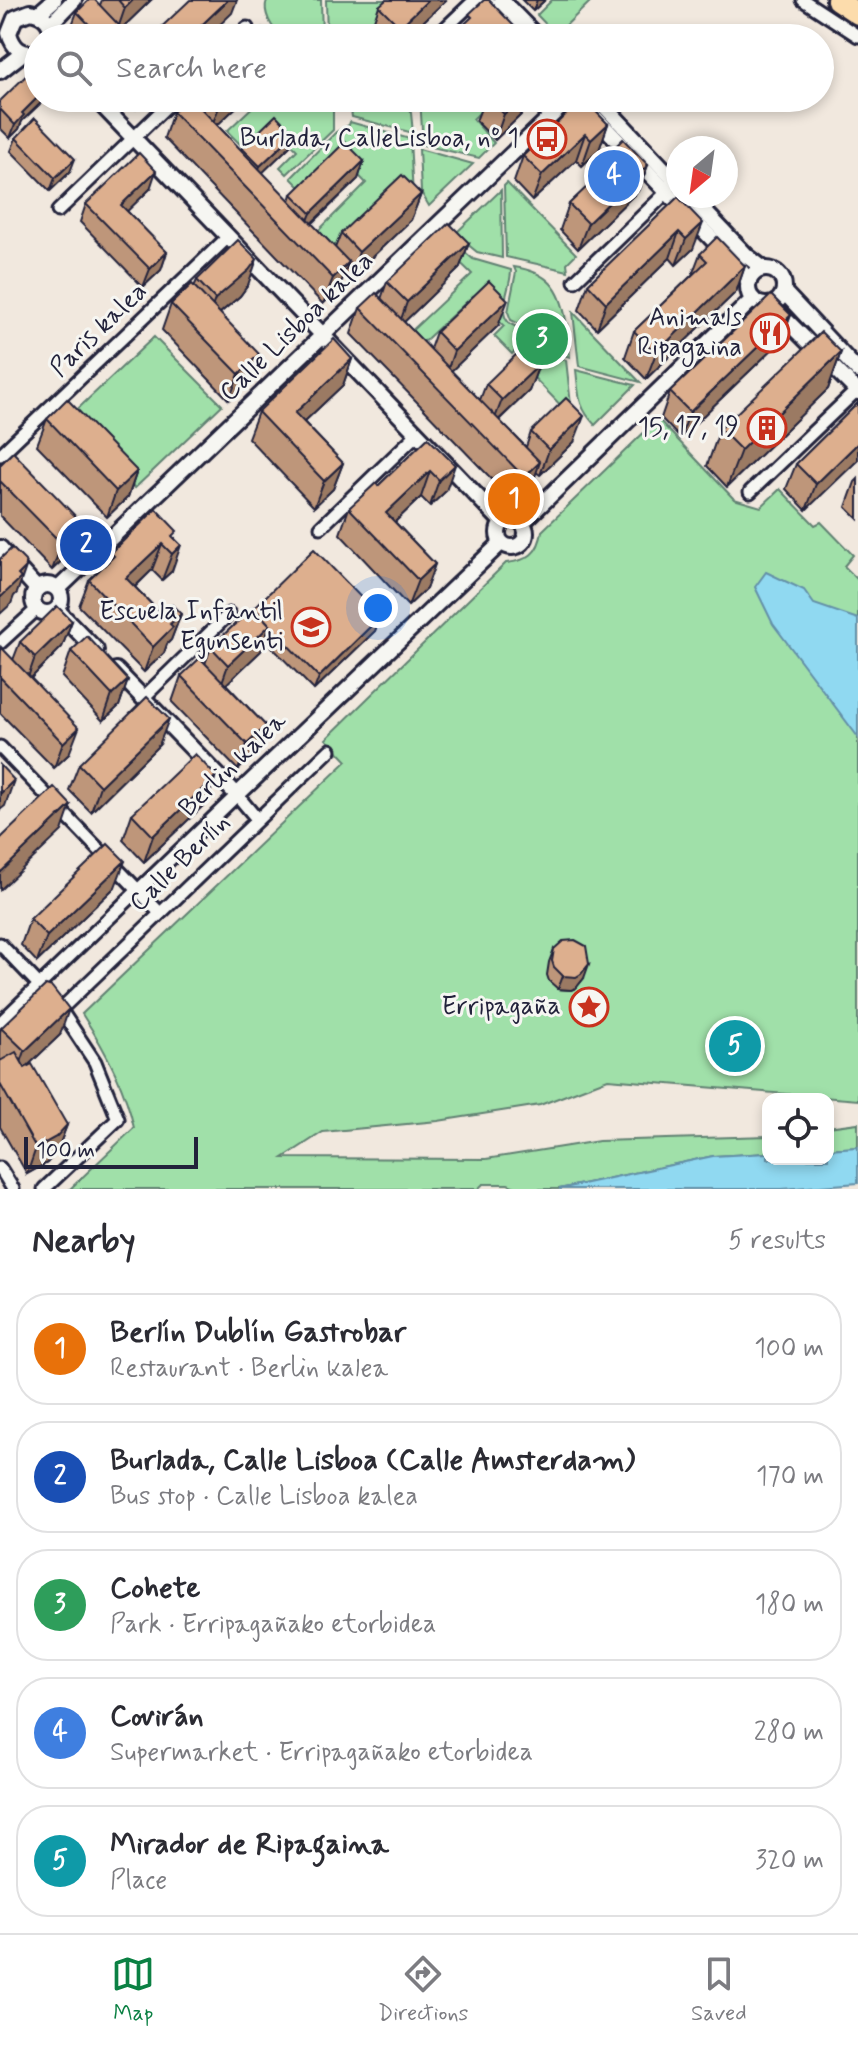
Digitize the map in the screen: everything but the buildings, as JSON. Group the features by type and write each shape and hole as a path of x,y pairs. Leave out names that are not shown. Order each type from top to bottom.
{"highway":[{"path":"837,0 858,14"}],"street":[{"path":"6,47 15,18 22,13 39,13 54,0"},
{"path":"55,24 74,0"},
{"path":"450,24 475,0"},
{"path":"484,0 507,24"},
{"path":"501,0 524,24"},
{"path":"803,0 858,36"},
{"path":"39,13 46,24"},
{"path":"0,71 24,56"},
{"path":"108,112 502,522"},
{"path":"58,211 160,112"},
{"name":"Calle Lisboa kalea","path":"58,589 323,335 563,112"},
{"path":"589,112 666,182"},
{"path":"609,112 666,180"},
{"path":"575,281 666,195"},
{"path":"689,208 749,282 753,299 769,305 787,319 857,391 750,492"},
{"path":"701,208 747,256 764,269 780,275 784,292 769,305"},
{"name":"Paris kalea","path":"0,455 228,237"},
{"path":"749,282 764,269"},
{"path":"784,292 858,371"},
{"path":"522,523 753,299"},
{"path":"321,527 417,434"},
{"path":"508,519 522,523 526,537 522,544 515,548 501,543 497,532 502,522 508,519"},
{"name":"Berlin kalea","path":"0,1023 501,543"},
{"path":"0,548 37,589"},
{"path":"47,584 58,589 62,600 57,610 47,613 37,609 33,599 37,589 47,584"},
{"path":"0,643 37,609"},
{"path":"57,610 257,819"},
{"path":"143,698 229,614"},
{"path":"0,747 159,912"},
{"name":"Calle Berlín","path":"61,1009 330,750"},
{"path":"0,944 61,1009 95,1062 118,1119 44,1189"},
{"path":"0,1168 13,1189"}],"green space":[{"path":"267,0 321,0 322,24 271,24"},
{"path":"326,0 400,0 375,24 327,24"},
{"path":"552,0 592,0 567,24 546,24 537,15"},
{"path":"247,112 333,112 333,130 287,174 280,167 297,150 270,122 243,147 227,131"},
{"path":"351,112 411,112 413,133 352,117"},
{"path":"421,112 480,112 473,119 494,143 479,158 423,145"},
{"path":"350,122 410,139 413,197 329,258 310,239 366,183 337,153 301,188 291,178"},
{"path":"419,149 473,164 429,206 421,192"},
{"path":"507,183 576,254 567,263 568,271 506,257 504,186"},
{"path":"501,190 502,258 477,252 455,234"},
{"path":"450,239 473,259 511,270 504,308 505,318 510,324 539,328 567,324 570,357 522,344 512,354 494,336 504,326 473,296 416,349 405,337 472,274 443,246"},
{"path":"514,267 536,273 551,284 561,299 566,321 521,325 511,320 508,312 516,272"},
{"path":"573,312 640,382 579,366"},
{"path":"154,337 222,405 135,488 67,419"},
{"path":"524,349 566,360 572,414 515,358"},
{"path":"576,370 635,385 595,425 582,406"},
{"path":"658,419 734,499 761,507 780,489 815,525 821,522 853,555 844,566 858,580 858,1100 834,1098 834,1093 775,1093 608,1079 540,1105 438,1121 323,1132 283,1158 486,1159 599,1141 762,1136 762,1153 713,1156 559,1189 520,1189 508,1184 483,1184 478,1189 70,1189 134,1128 113,1068 82,1014 347,761 326,739 506,563 531,554 538,545 542,531"},
{"path":"858,1123 858,1147 834,1149 834,1126"}],"water":[{"path":"766,572 804,590 814,604 858,619 858,737 773,624 755,587"},
{"path":"858,1147 858,1183 782,1189 559,1189 713,1156 762,1153 762,1165 834,1165 834,1149"}],"place":[{"name":"Burlada, CalleLisboa, nº 1","path":"547,139"},
{"name":"Covirán","path":"614,176"},
{"name":"Animals Ripagaina","path":"770,333"},
{"name":"Cohete","path":"542,339"},
{"name":"15, 17, 19","path":"767,428"},
{"name":"Berlín Dublín Gastrobar","path":"514,499"},
{"name":"Burlada, Calle Lisboa (Calle Amsterdam)","path":"86,545"},
{"name":"Escuela Infantil Egunsenti","path":"311,627"},
{"name":"Erripagaña","path":"589,1007"},
{"name":"Mirador de Ripagaina","path":"735,1046"}]}
